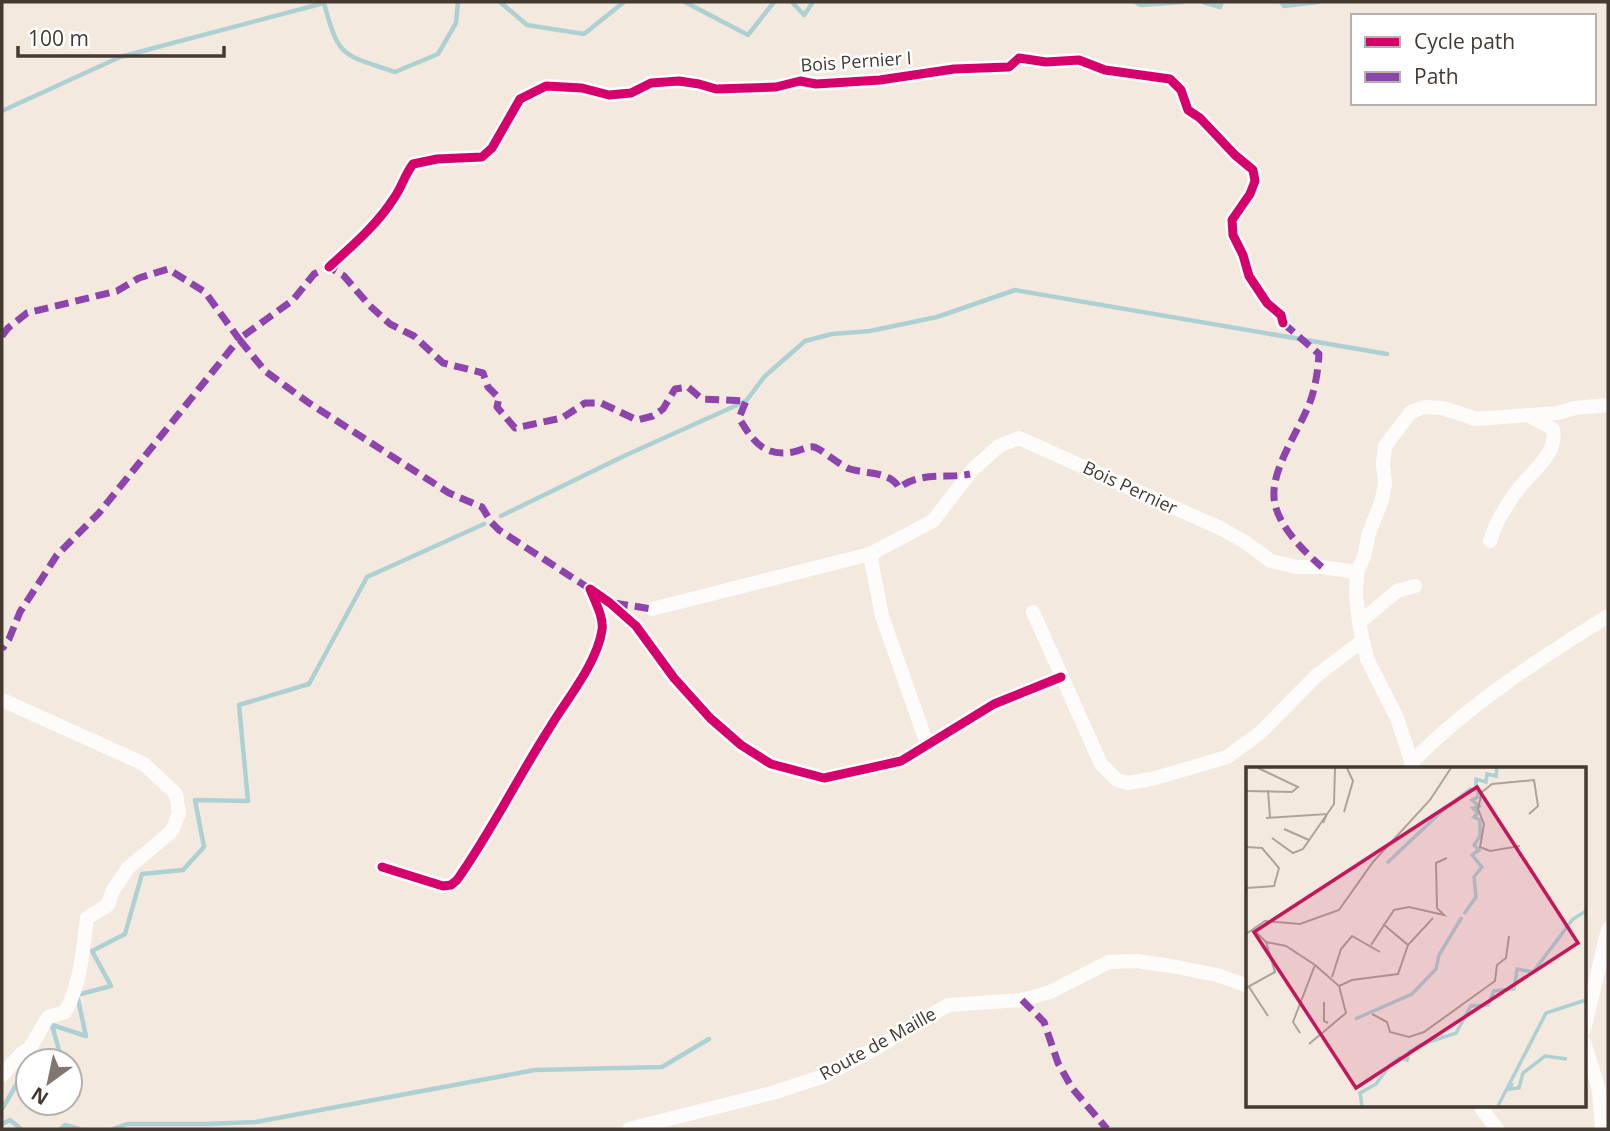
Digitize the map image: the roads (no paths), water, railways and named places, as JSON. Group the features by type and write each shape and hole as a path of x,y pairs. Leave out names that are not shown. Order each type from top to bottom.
{"street":[{"name":"Bois Pernier I","path":"329,267 364,235 395,197 402,179 413,164 437,159 482,157 492,148 520,99 546,86 582,88 609,95 621,95 651,83 679,81 716,89 776,87 800,81 816,84 880,80 954,69 1009,68 1019,58 1046,62 1079,60 1105,70 1170,79 1181,90 1188,110 1200,118 1228,149 1253,170 1255,181 1250,194 1232,220 1233,235 1249,276 1267,303 1281,315 1283,324"},
{"path":"1413,766 1397,718 1367,659 1359,623 1357,572 1381,503 1385,484 1385,446 1411,412 1424,407 1443,408 1476,419 1558,413 1575,408 1608,405"},
{"path":"1490,541 1500,514 1544,460 1555,437 1553,429 1526,415"},
{"name":"Bois Pernier","path":"652,610 870,554 933,521 973,469 999,446 1019,438 1222,530 1245,542 1270,561 1296,567 1322,567 1357,572"},
{"path":"870,554 882,616 927,744"},
{"path":"1359,623 1397,591 1415,586"},
{"path":"382,867 443,886 451,885 457,880 582,678 598,646 602,624 590,589 636,626 674,678 709,719 741,745 771,764 824,779 901,761 994,704 1061,677"},
{"path":"1033,612 1101,764 1117,780 1128,783 1152,779 1227,757 1260,733 1316,676 1362,641"},
{"path":"1413,766 1444,729 1608,616"},
{"path":"602,624 616,622 636,626"},
{"path":"2,700 145,764 176,794 179,813 172,831 128,867 112,892 108,905 87,918 71,1002 65,1012 48,1017 30,1048 20,1054 2,1075"},
{"path":"1586,1022 1608,929"},
{"name":"Route de Maille","path":"629,1129 772,1093 824,1076 948,1005 1031,997 1050,992 1109,962 1137,961 1171,966 1217,975 1246,985"},
{"path":"1586,1048 1599,1090 1602,1129"},
{"path":"1480,1106 1497,1129"}],"waterway":[{"path":"2,111 120,57 324,3 334,35 345,52 395,72 438,54 456,23 458,2"},
{"path":"500,2 527,25 584,34 624,2"},
{"path":"685,2 748,35 774,2"},
{"path":"792,2 804,15 813,2"},
{"path":"1135,2 1141,5 1182,2"},
{"path":"1203,2 1220,7 1222,2"},
{"path":"1281,2 1284,6 1318,2"},
{"path":"501,516 746,401 764,377 805,341 937,317 1015,290 1387,354"},
{"path":"58,1047 52,1025 86,1036 77,995 111,986 92,951 125,934 142,874 183,870 204,847 195,800 248,801 239,705 309,684 367,577 484,524"},
{"path":"113,1129 127,1124 256,1122 535,1070 662,1067 709,1039"},
{"path":"2,1109 14,1089"},
{"path":"2,1124 10,1120 21,1129"},
{"path":"60,1129 65,1125 79,1129"}]}
